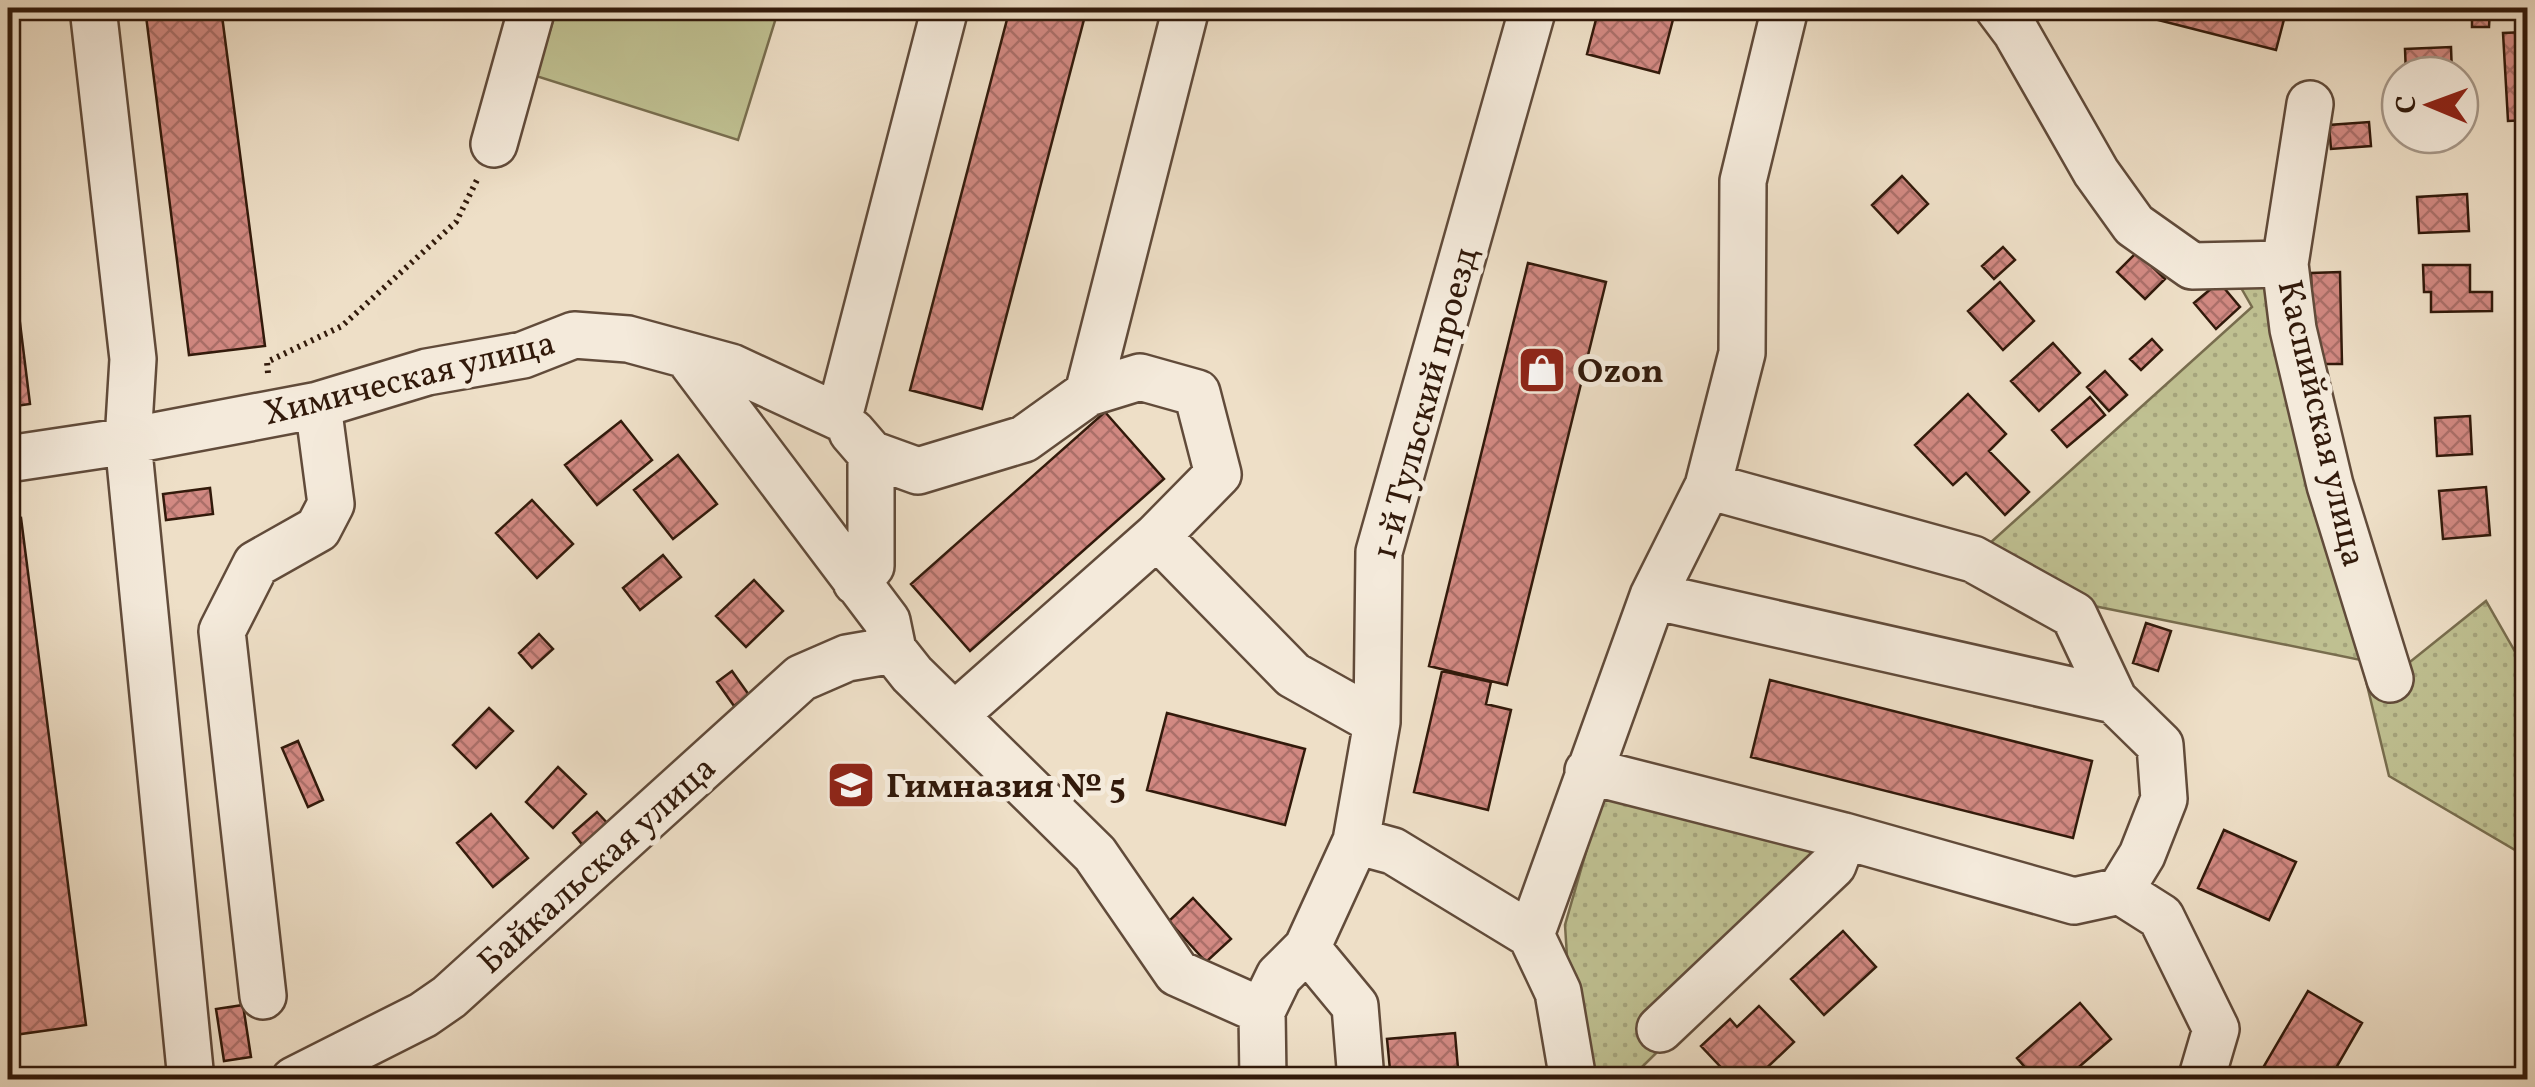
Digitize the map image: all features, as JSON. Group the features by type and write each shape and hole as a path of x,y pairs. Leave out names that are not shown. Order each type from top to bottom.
{"street":[{"path":"93,8 133,359 128,440 191,1080"},
{"path":"494,144 532,8"},
{"path":"945,8 838,416 871,454 918,471 1024,438 1088,393 1140,378 1197,393 1218,474 1157,536 956,714"},
{"path":"1088,393 1186,8"},
{"name":"1-й Тульский проезд","path":"1262,1011 1279,976 1307,948 1356,841 1377,722 1379,552 1532,8"},
{"path":"1531,935 1653,596 1708,486 1742,353 1743,181 1785,8"},
{"path":"1998,8 2016,32 2096,172 2134,225 2192,266 2285,264"},
{"name":"Каспийская улица","path":"2310,104 2285,264 2293,329 2330,485 2390,679"},
{"name":"Химическая улица","path":"8,459 318,405 428,372 522,355 574,335 628,339 730,367 838,416"},
{"path":"688,357 887,621 893,650 912,674 1095,854 1178,973 1262,1011 1263,1080"},
{"path":"264,996 222,631 256,564 318,529 331,504 318,405"},
{"path":"856,582 871,566 871,454"},
{"path":"1708,486 1973,559 2074,616 2114,700 2160,744 2164,800 2142,855 2120,892"},
{"path":"1157,536 1294,675 1377,722"},
{"path":"1653,596 2114,700"},
{"name":"Байкальская улица","path":"294,1080 422,1015 449,997 801,678 847,658 893,650"},
{"path":"1588,771 1844,836 2074,901 2120,892 2160,916 2216,1029 2201,1080"},
{"path":"1660,1029 1834,865 1844,836"},
{"path":"1356,841 1393,851 1531,935 1558,992 1573,1080"},
{"path":"1307,948 1355,1006 1361,1080"}],"path":[{"path":"269,414 268,362 342,326 456,222 494,144"}],"green space":[{"path":"557,8 779,8 738,140 536,76"},
{"path":"2236,279 2270,282 2400,670 2486,601 2527,666 2527,857 2389,776 2361,660 2094,606 1979,553 2252,307"},
{"path":"1609,793 1861,851 1642,1067 1639,1079 1585,1079 1569,988 1565,925 1601,800"}],"building":[{"path":"145,8 221,8 265,346 189,355"},
{"path":"1010,8 1087,8 982,409 910,390"},
{"path":"1599,8 1676,8 1659,73 1587,54"},
{"path":"2111,8 2287,8 2276,50"},
{"path":"2394,8 2431,8 2431,19 2394,19"},
{"path":"2472,8 2490,8 2489,27 2472,27"},
{"path":"2526,32 2528,120 2508,121 2503,33"},
{"path":"2451,47 2451,55 2405,55 2405,49"},
{"path":"2369,122 2371,146 2331,149 2329,125"},
{"path":"1902,176 1928,204 1898,233 1872,205"},
{"path":"2467,194 2469,231 2419,233 2417,197"},
{"path":"2003,247 2015,260 1994,279 1982,266"},
{"path":"2137,252 2165,279 2145,299 2117,272"},
{"path":"1528,263 1606,282 1507,685 1429,666"},
{"path":"2423,265 2470,265 2470,292 2492,292 2492,311 2431,312 2431,292 2424,292"},
{"path":"2340,272 2342,364 2314,364 2311,273"},
{"path":"2000,282 2034,321 2003,350 1968,311"},
{"path":"2219,282 2240,307 2216,329 2194,303"},
{"path":"20,323 30,404 8,407 8,325"},
{"path":"2152,339 2162,350 2141,370 2130,359"},
{"path":"2053,343 2080,373 2039,411 2011,381"},
{"path":"2105,371 2127,395 2109,411 2087,387"},
{"path":"1968,394 2006,434 1989,451 2029,492 2005,515 1966,473 1953,485 1915,445"},
{"path":"2090,397 2105,415 2067,447 2052,430"},
{"path":"1105,412 1164,479 970,651 911,584"},
{"path":"2470,416 2472,454 2437,456 2435,418"},
{"path":"621,421 652,460 597,505 565,465"},
{"path":"678,455 717,504 673,539 634,490"},
{"path":"2486,487 2490,535 2443,539 2439,491"},
{"path":"210,488 213,514 166,520 163,494"},
{"path":"532,500 573,544 537,578 496,533"},
{"path":"21,518 86,1025 14,1035 8,983 8,520"},
{"path":"663,555 681,577 640,610 623,588"},
{"path":"754,580 783,611 746,647 716,616"},
{"path":"2146,623 2171,631 2158,671 2133,663"},
{"path":"539,634 553,649 532,668 519,653"},
{"path":"732,671 749,695 734,706 717,682"},
{"path":"1442,671 1491,682 1486,704 1511,710 1488,810 1414,792"},
{"path":"1770,680 2092,761 2073,838 1751,757"},
{"path":"489,708 513,731 476,768 453,745"},
{"path":"1167,713 1305,749 1285,825 1147,790"},
{"path":"298,741 323,800 308,807 282,748"},
{"path":"558,767 586,794 553,828 526,802"},
{"path":"597,812 610,826 584,847 573,833"},
{"path":"491,814 528,858 493,887 457,843"},
{"path":"2224,830 2296,862 2269,920 2198,888"},
{"path":"1193,898 1231,939 1206,962 1169,921"},
{"path":"1843,931 1876,967 1824,1015 1791,979"},
{"path":"2308,991 2362,1023 2329,1080 2286,1080 2264,1066"},
{"path":"2080,1003 2111,1039 2064,1080 2036,1080 2017,1058"},
{"path":"243,1005 251,1057 224,1061 216,1009"},
{"path":"1759,1006 1794,1042 1755,1079 1744,1068 1732,1079 1701,1046 1730,1019 1737,1027"},
{"path":"1455,1033 1459,1080 1391,1080 1387,1039"}],"place":[{"name":"Ozon","path":"1542,370"},
{"name":"Гимназия № 5","path":"851,785"}]}
